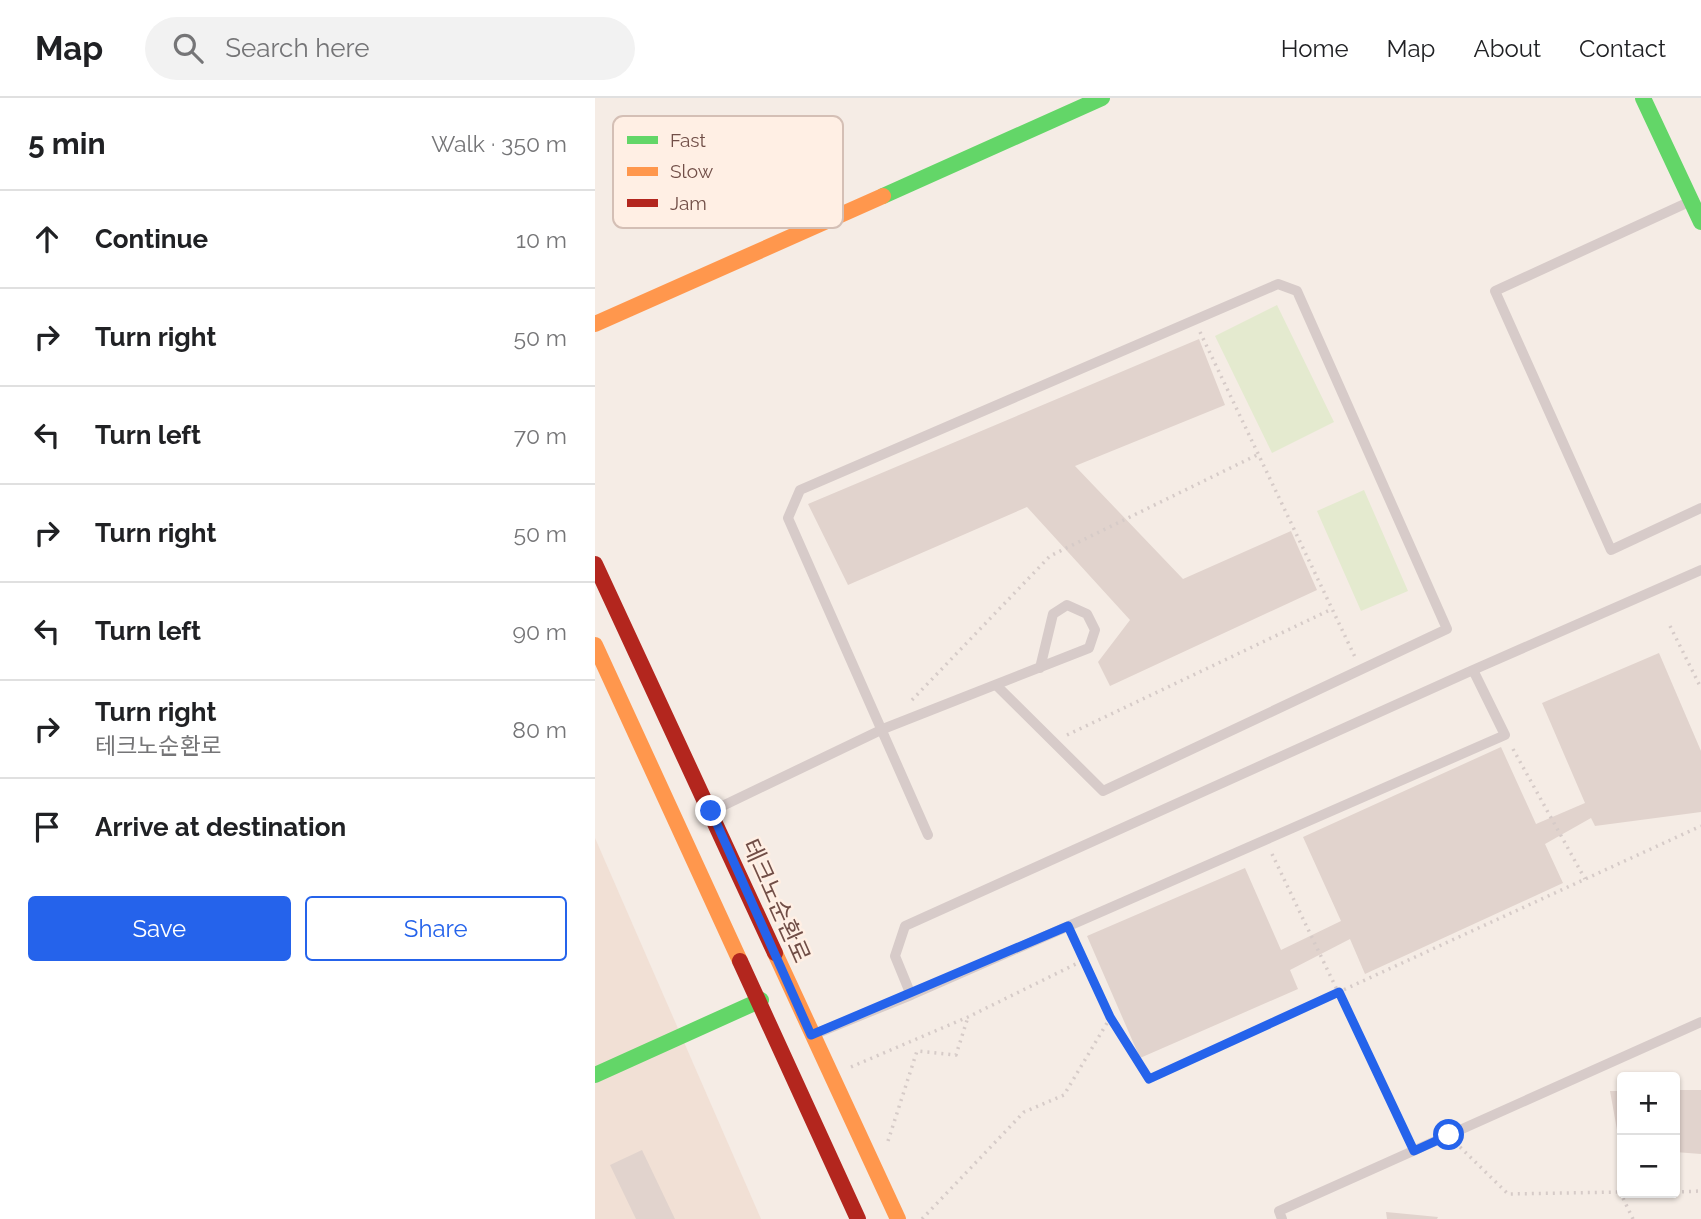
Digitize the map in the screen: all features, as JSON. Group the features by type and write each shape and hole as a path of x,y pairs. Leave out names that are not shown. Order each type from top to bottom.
{"street":[{"path":"843,214 1103,98"},
{"path":"1643,98 1701,222"},
{"path":"595,324 811,228"},
{"name":"테크노순환로","path":"595,564 711,811 829,1076 898,1219"},
{"path":"595,645 761,1000 858,1219"},
{"path":"595,1075 761,1000"}],"lane":[{"path":"1691,201 1495,291 1611,550 1701,508"},
{"path":"928,835 788,518 800,490 1278,284 1297,291 1447,629 1103,791 996,685"},
{"path":"911,995 895,956 905,926 1701,570"},
{"path":"711,811 883,729 1040,668 1089,648 1094,630 1087,614 1066,605 1053,614 1040,668"},
{"path":"811,1035 911,995 1505,735 1473,670"},
{"path":"1282,1219 1279,1212 1701,1023"}],"path":[{"path":"1195,320 1361,670"},
{"path":"911,700 1050,556 1259,454"},
{"path":"1053,741 1332,609"},
{"path":"1670,626 1701,688"},
{"path":"1505,735 1585,879"},
{"path":"1068,926 1110,1017 1149,1079 1701,826"},
{"path":"1265,840 1414,1151"},
{"path":"829,1076 968,1017 1084,960"},
{"path":"877,1176 917,1051 956,1055 968,1017"},
{"path":"922,1219 1024,1112 1064,1095 1110,1017"},
{"path":"1449,1135 1508,1194 1617,1192"},
{"path":"1680,1192 1701,1191"},
{"path":"1624,1198 1633,1219"}],"shaded area":[{"path":"595,838 761,1219 595,1219"}],"green space":[{"path":"1277,305 1334,422 1272,453 1215,336"},
{"path":"1364,490 1408,591 1361,611 1317,511"}],"building":[{"path":"1199,339 1225,405 1075,466 1183,579 1291,531 1317,590 1110,686 1098,662 1130,620 1027,507 848,585 808,504"},
{"path":"1659,653 1701,751 1701,812 1595,826 1591,818 1545,844 1563,883 1365,974 1350,939 1290,970 1298,989 1140,1058 1087,936 1245,868 1281,950 1341,921 1303,837 1501,747 1536,824 1585,803 1542,703"},
{"path":"1680,1090 1701,1090 1701,1154 1680,1152"},
{"path":"1610,1091 1617,1091 1617,1130"},
{"path":"642,1150 675,1219 636,1219 610,1165"},
{"path":"1386,1212 1438,1217 1387,1219"}],"traffic: fast":[{"path":"883,196 1102,98"},
{"path":"1643,98 1701,222"},
{"path":"595,1075 761,1000"}],"traffic: slow":[{"path":"843,214 883,196"},
{"path":"595,324 811,228"},
{"path":"595,645 740,961"},
{"path":"775,953 898,1219"}],"traffic: jam":[{"path":"595,564 775,953"},
{"path":"740,961 858,1219"}],"route":[{"path":"711,811 811,1035 911,995 1068,926 1110,1017 1149,1079 1339,992 1414,1151 1449,1135"}]}
